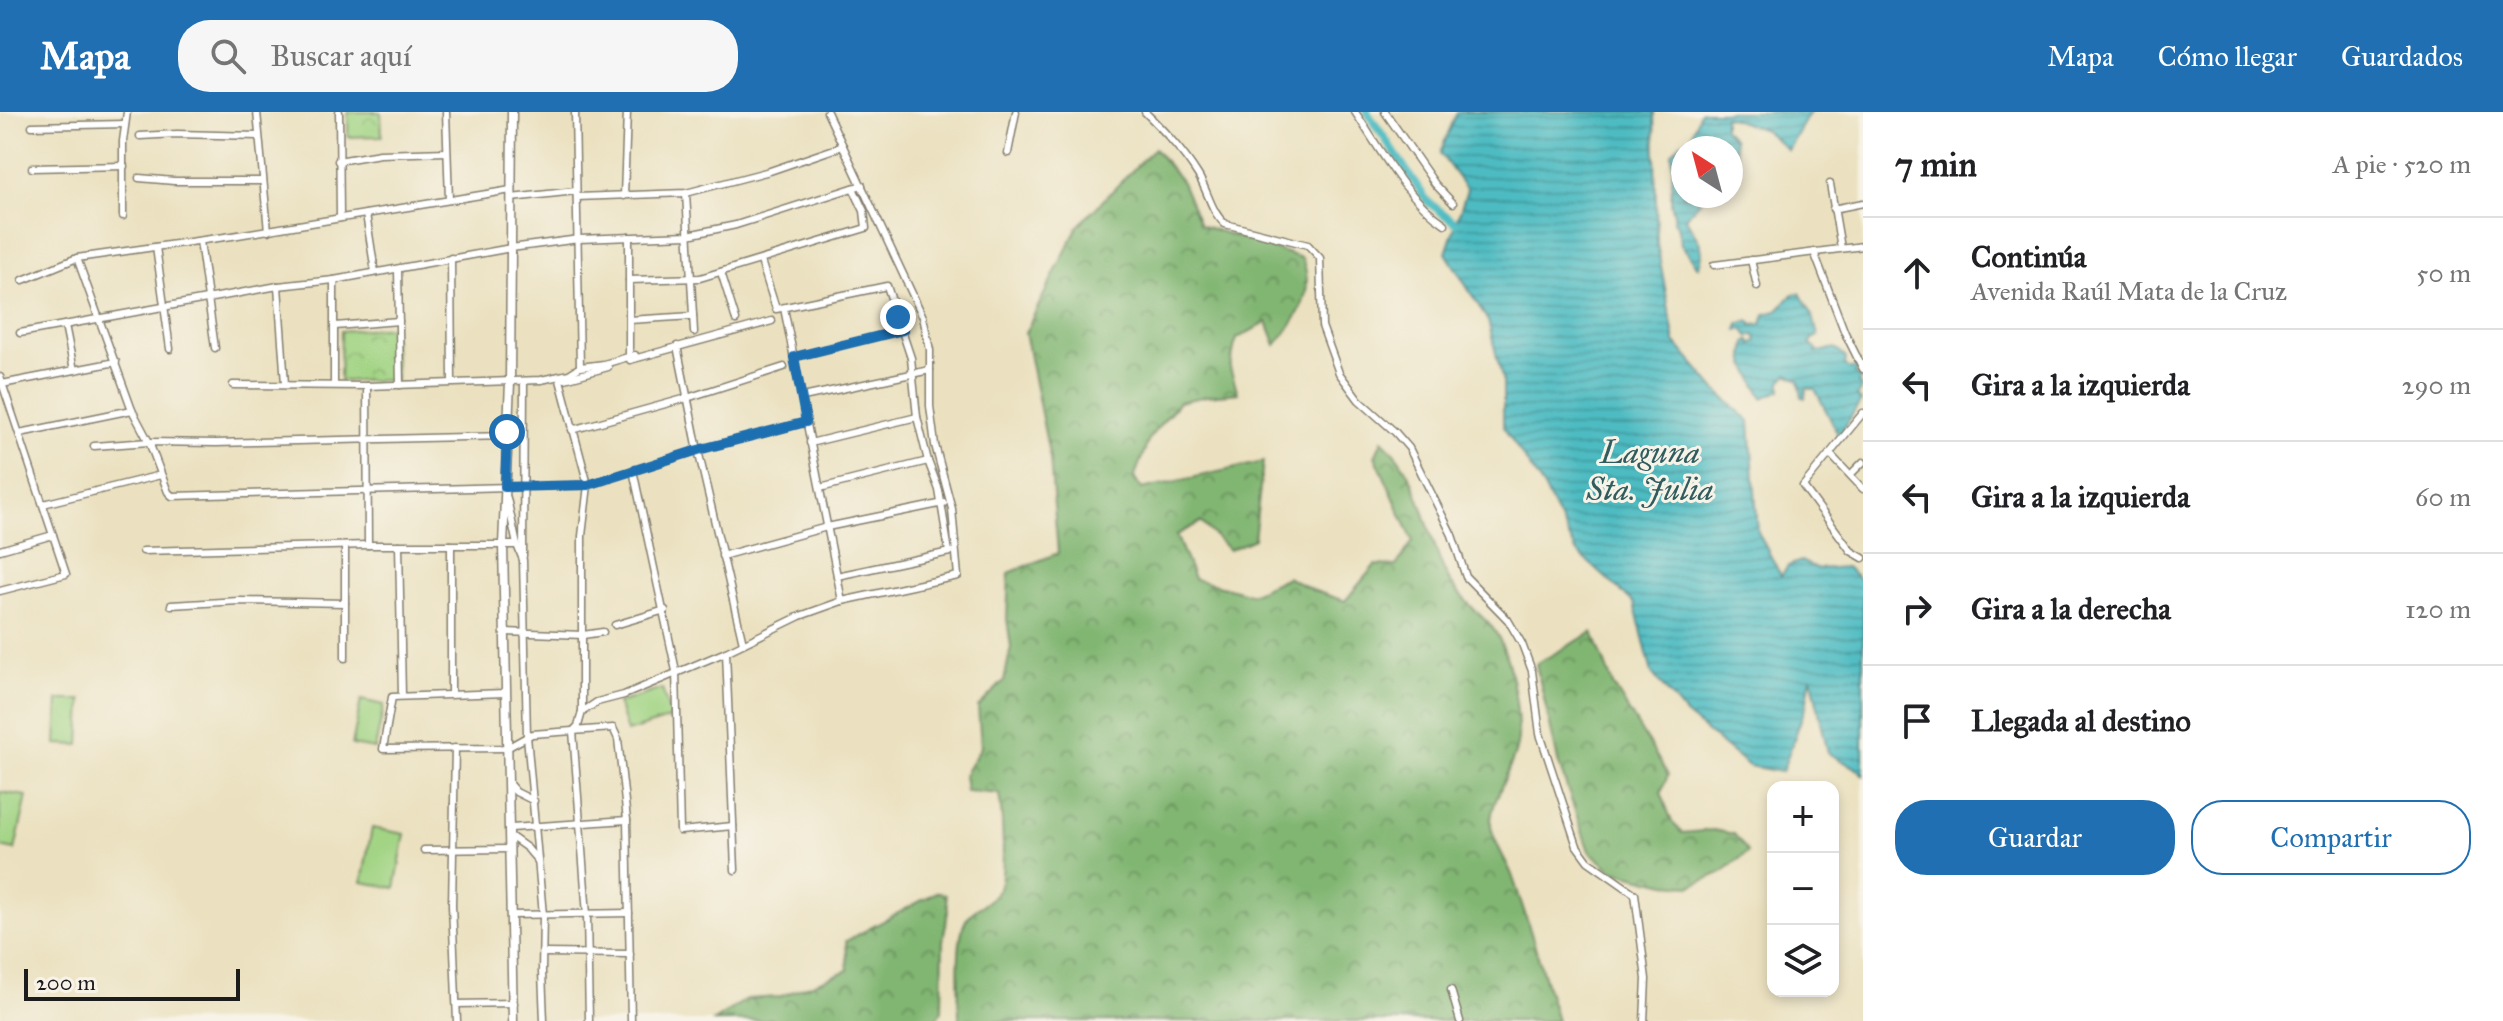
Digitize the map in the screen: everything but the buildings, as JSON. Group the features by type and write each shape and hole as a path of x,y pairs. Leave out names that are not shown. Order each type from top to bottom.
{"street":[{"path":"123,216 127,112"},
{"path":"257,112 268,231"},
{"path":"339,112 340,218"},
{"path":"446,112 449,200"},
{"path":"512,112 510,382 503,545 513,1021"},
{"path":"575,112 580,367"},
{"path":"624,196 627,112"},
{"path":"582,712 597,702 624,695 726,652 771,628 842,601 958,576 958,550 950,502 935,445 930,406 930,350 923,317 827,112"},
{"path":"1008,153 1016,112"},
{"path":"1145,112 1178,145 1200,178 1218,218 1225,224 1308,245 1320,258 1322,326 1339,373 1359,400 1409,448 1452,535 1466,577 1508,620 1522,644 1532,671 1544,751 1562,795 1577,846 1588,861 1635,894 1646,979 1644,1021"},
{"path":"1355,112 1404,185 1425,210 1445,224"},
{"path":"1385,112 1435,184 1453,203"},
{"path":"32,126 125,124"},
{"path":"140,136 258,136"},
{"path":"23,280 77,258 268,231 449,200 511,194 624,196 686,193 770,171 843,146"},
{"path":"338,161 380,154 447,152"},
{"path":"32,168 124,166"},
{"path":"139,178 263,181"},
{"path":"1830,184 1841,248"},
{"path":"20,333 511,248 579,239 688,235 736,225 862,185"},
{"path":"629,280 691,279 866,228 864,211 853,188"},
{"path":"686,193 694,332"},
{"path":"1833,209 1863,203"},
{"path":"366,214 375,272"},
{"path":"541,380 569,374 580,367 632,356 629,237"},
{"path":"200,241 215,348"},
{"path":"1714,265 1861,246 1863,255"},
{"path":"156,247 170,349"},
{"path":"1814,252 1845,333 1863,369"},
{"path":"77,258 132,410 149,442 168,492 177,496 588,485 698,450 806,422"},
{"path":"451,258 452,382"},
{"path":"1751,260 1757,286"},
{"path":"761,261 775,307 784,308 887,286 914,372 917,417 941,504 949,552"},
{"path":"398,269 400,385"},
{"path":"721,272 736,320"},
{"path":"334,280 334,385"},
{"path":"278,286 285,384"},
{"path":"784,308 842,601"},
{"path":"629,320 693,316"},
{"path":"335,326 399,321"},
{"path":"233,385 367,386 560,380 772,321"},
{"path":"65,325 74,370"},
{"path":"794,357 903,330"},
{"path":"677,346 743,643"},
{"path":"0,591 66,574 1,380 116,362"},
{"path":"572,430 784,367"},
{"path":"803,397 930,370"},
{"path":"560,380 588,485 582,536 582,712 573,731"},
{"path":"524,381 523,633 527,736 543,915 544,1021"},
{"path":"367,386 368,545"},
{"path":"0,406 9,403"},
{"path":"20,433 132,410"},
{"path":"1863,413 1803,486 1851,551 1863,558"},
{"path":"810,443 917,417"},
{"path":"94,446 149,442 507,436"},
{"path":"1831,455 1863,489"},
{"path":"820,488 928,461"},
{"path":"1851,474 1863,462"},
{"path":"633,470 676,671 680,831 733,826"},
{"path":"43,504 161,475"},
{"path":"505,487 523,560"},
{"path":"722,556 827,527 950,502"},
{"path":"0,548 53,535"},
{"path":"399,545 402,696"},
{"path":"451,545 451,694"},
{"path":"143,551 517,545"},
{"path":"345,547 345,658"},
{"path":"837,576 958,550"},
{"path":"171,605 239,601 345,603"},
{"path":"615,625 665,610"},
{"path":"505,632 583,635 603,632"},
{"path":"726,652 735,870"},
{"path":"505,693 392,697 383,749 507,748 532,734 613,728 618,739 627,820 631,1021"},
{"path":"573,731 587,915 589,1021"},
{"path":"455,748 452,905 457,1021"},
{"path":"509,784 516,792 534,801"},
{"path":"511,832 581,821 627,820"},
{"path":"511,832 539,865"},
{"path":"424,850 510,849"},
{"path":"512,915 629,913"},
{"path":"544,953 630,954"},
{"path":"1451,990 1460,1021"},
{"path":"457,1004 514,1003"}],"green space":[{"path":"348,112 381,112 382,136 348,137"},
{"path":"1154,148 1182,182 1200,225 1302,258 1307,283 1298,315 1276,345 1267,322 1236,339 1230,368 1238,393 1179,402 1150,437 1134,478 1142,489 1263,462 1254,539 1229,550 1201,522 1176,535 1194,579 1251,594 1287,577 1312,590 1345,601 1375,565 1396,566 1413,541 1375,456 1382,440 1395,454 1420,501 1448,578 1491,626 1508,663 1515,695 1518,737 1491,824 1512,875 1557,1021 959,1021 959,960 963,927 969,916 997,892 1003,860 999,794 966,791 964,775 981,747 978,707 1004,681 1011,647 1007,619 1009,573 1058,553 1050,459 1025,333 1078,226"},
{"path":"393,327 396,380 340,381 341,331"},
{"path":"1593,632 1613,685 1668,775 1661,792 1672,822 1682,833 1713,830 1734,834 1748,852 1721,873 1691,886 1666,884 1613,871 1589,851 1559,765 1536,664"},
{"path":"662,689 671,718 627,732 618,703"},
{"path":"58,700 82,700 80,745 56,744"},
{"path":"361,700 384,705 375,749 352,745"},
{"path":"0,792 27,796 15,850 0,847"},
{"path":"372,828 405,834 395,888 362,882"},
{"path":"937,892 946,895 948,911 943,941 942,1011 936,1019 714,1021 747,999 779,997 848,970 846,941"}],"water":[{"name":"Laguna Sta. Julia","path":"1457,112 1654,112 1657,244 1675,342 1716,390 1750,422 1758,532 1781,576 1788,566 1801,561 1818,569 1846,567 1863,582 1863,775 1828,753 1811,676 1806,706 1782,772 1749,766 1685,714 1652,673 1634,603 1576,551 1544,488 1503,427 1503,382 1488,321 1446,253 1467,190 1440,153"},
{"path":"1700,112 1810,112 1788,150 1764,130 1724,116 1724,129 1731,136 1691,136"},
{"path":"1672,208 1694,208 1686,218 1701,247 1698,267 1681,244"},
{"path":"1800,293 1813,316 1818,336 1810,344 1817,350 1816,353 1835,348 1846,358 1845,366 1850,369 1857,367 1855,373 1861,379 1857,397 1861,401 1839,436 1815,389 1806,389 1805,398 1802,397 1799,380 1788,374 1781,381 1781,390 1763,398 1746,365 1746,342 1749,340 1752,345 1757,341 1755,335 1748,336 1744,330 1737,330 1739,324 1749,320 1752,325 1762,324 1765,314 1777,311 1793,294"}],"waterway":[{"path":"1367,112 1428,202 1456,223"}],"route":[{"path":"507,432 505,487 571,486 588,485 698,450 806,422 794,357 903,330 898,317"}]}
